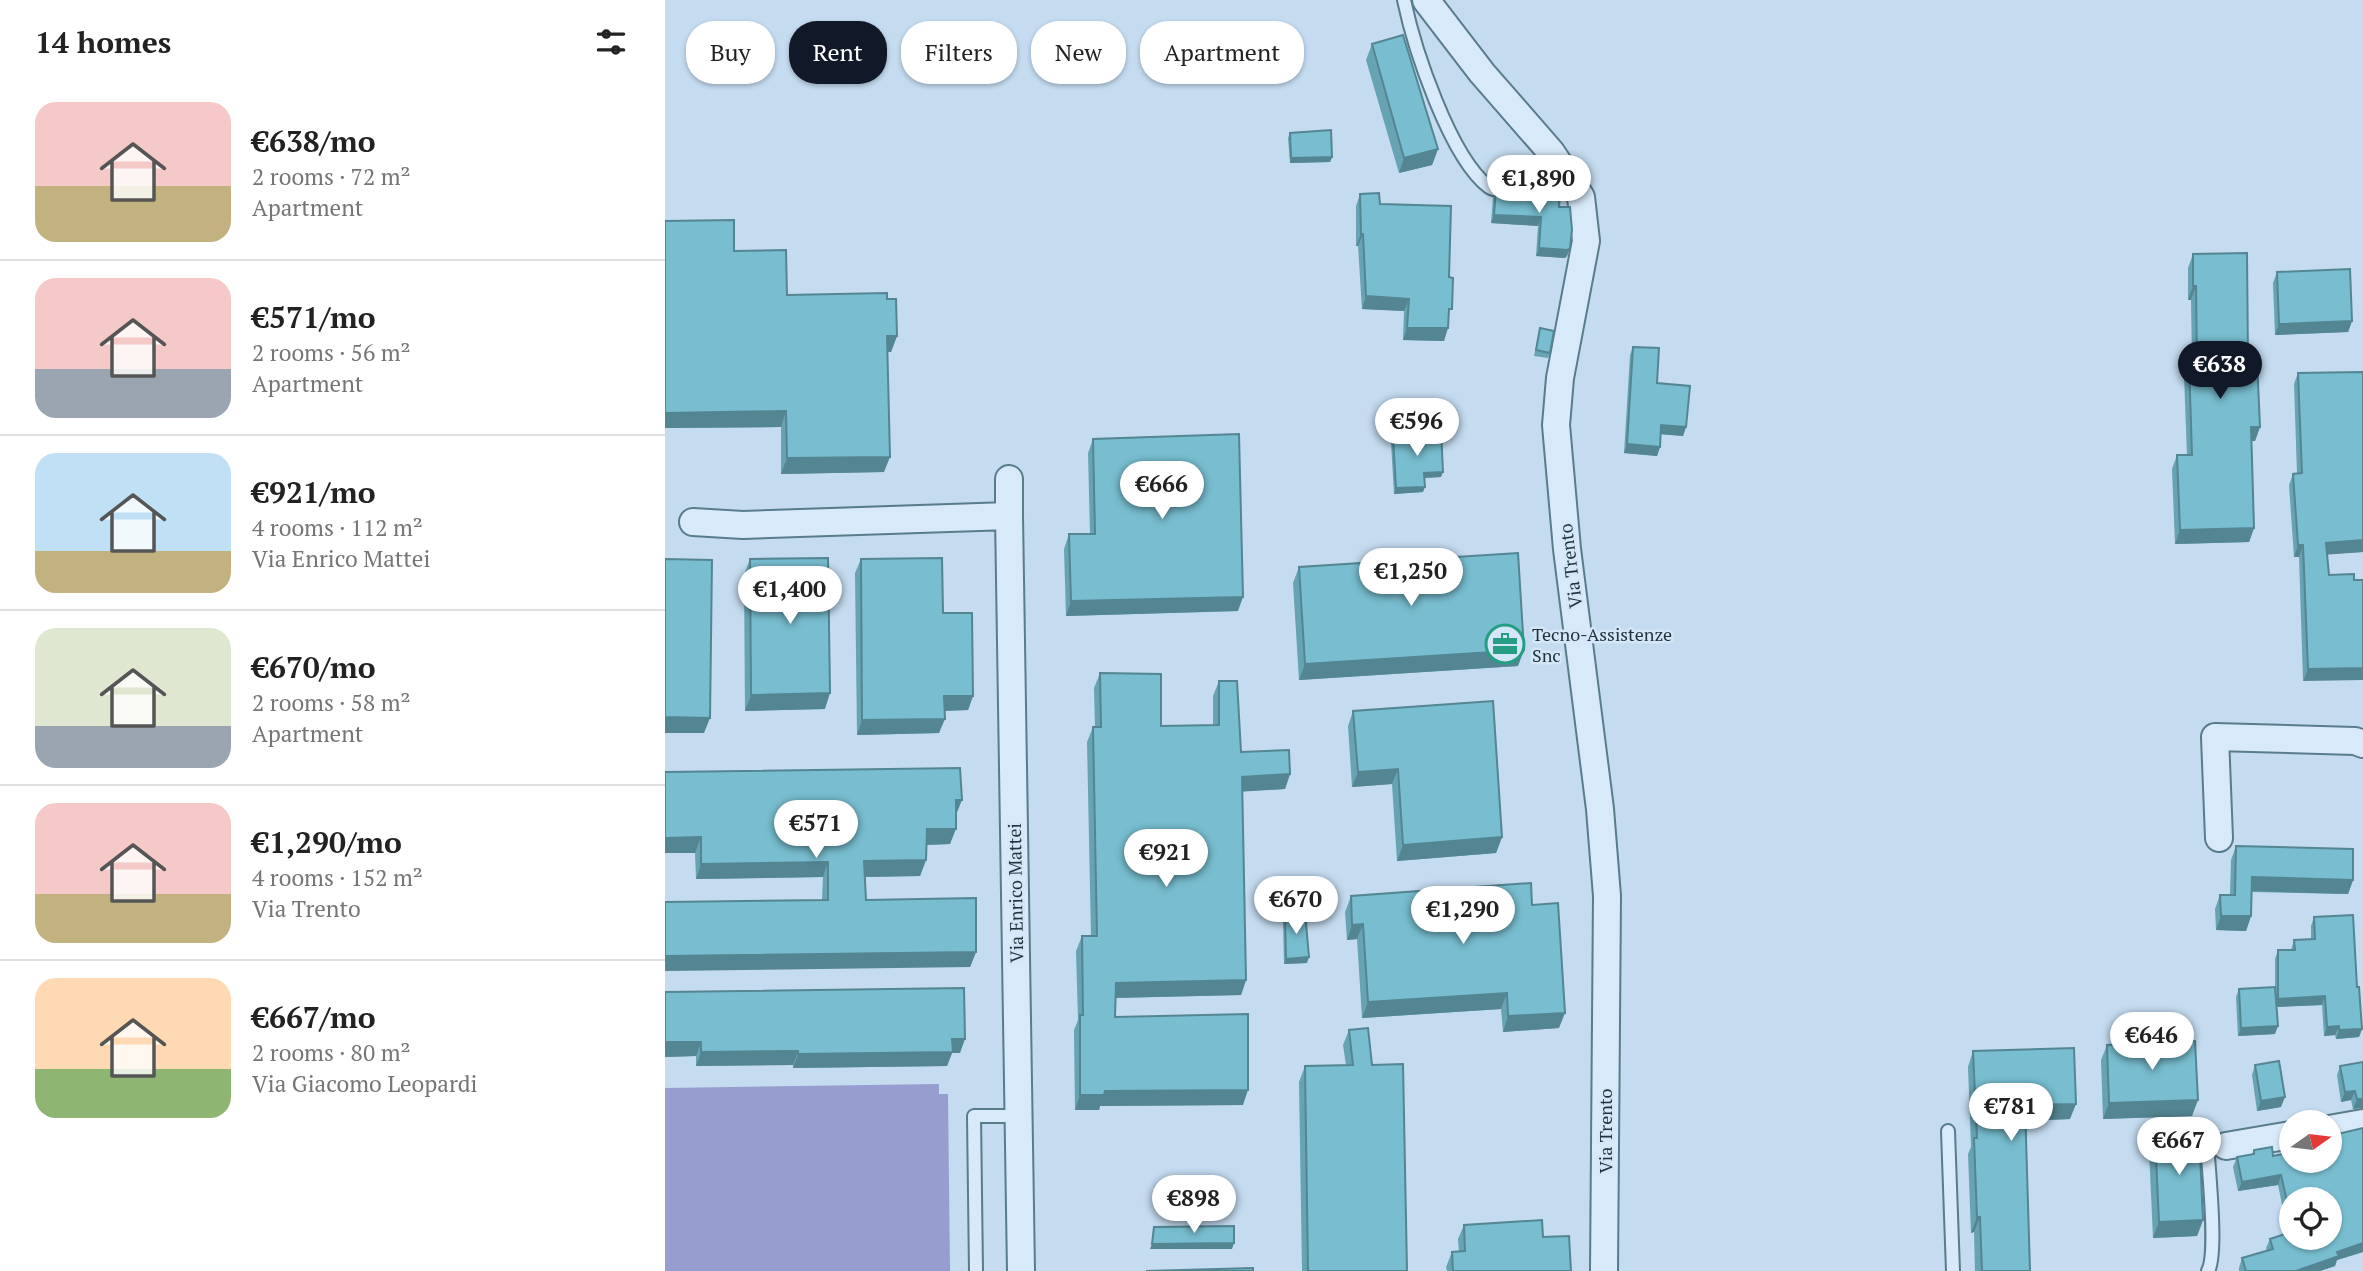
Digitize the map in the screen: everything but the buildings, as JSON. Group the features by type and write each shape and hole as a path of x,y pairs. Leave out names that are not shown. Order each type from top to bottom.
{"street":[{"name":"Via Trento","path":"1426,0 1482,74 1552,152 1575,197 1586,241 1560,378 1556,425 1567,549 1600,809 1607,896 1604,1271"},
{"name":"Via Enrico Mattei","path":"1009,479 1021,1271"},
{"path":"694,522 743,525 1009,516"},
{"path":"2219,838 2215,737 2355,740 2363,744"},
{"path":"2342,1127 2363,1124"},
{"path":"2216,1143 2279,1136"}],"lane":[{"path":"1404,0 1410,29 1429,83 1451,133 1472,170 1491,190 1518,193"},
{"path":"976,1271 974,1116 1019,1116"},
{"path":"1948,1131 1953,1271"},
{"path":"2207,1271 2211,1266 2216,1143"}],"shaded area":[{"path":"939,1084 939,1094 948,1094 950,1271 665,1271 665,1088"}],"place":[{"name":"Tecno-Assistenze Snc","path":"1505,644"}]}
